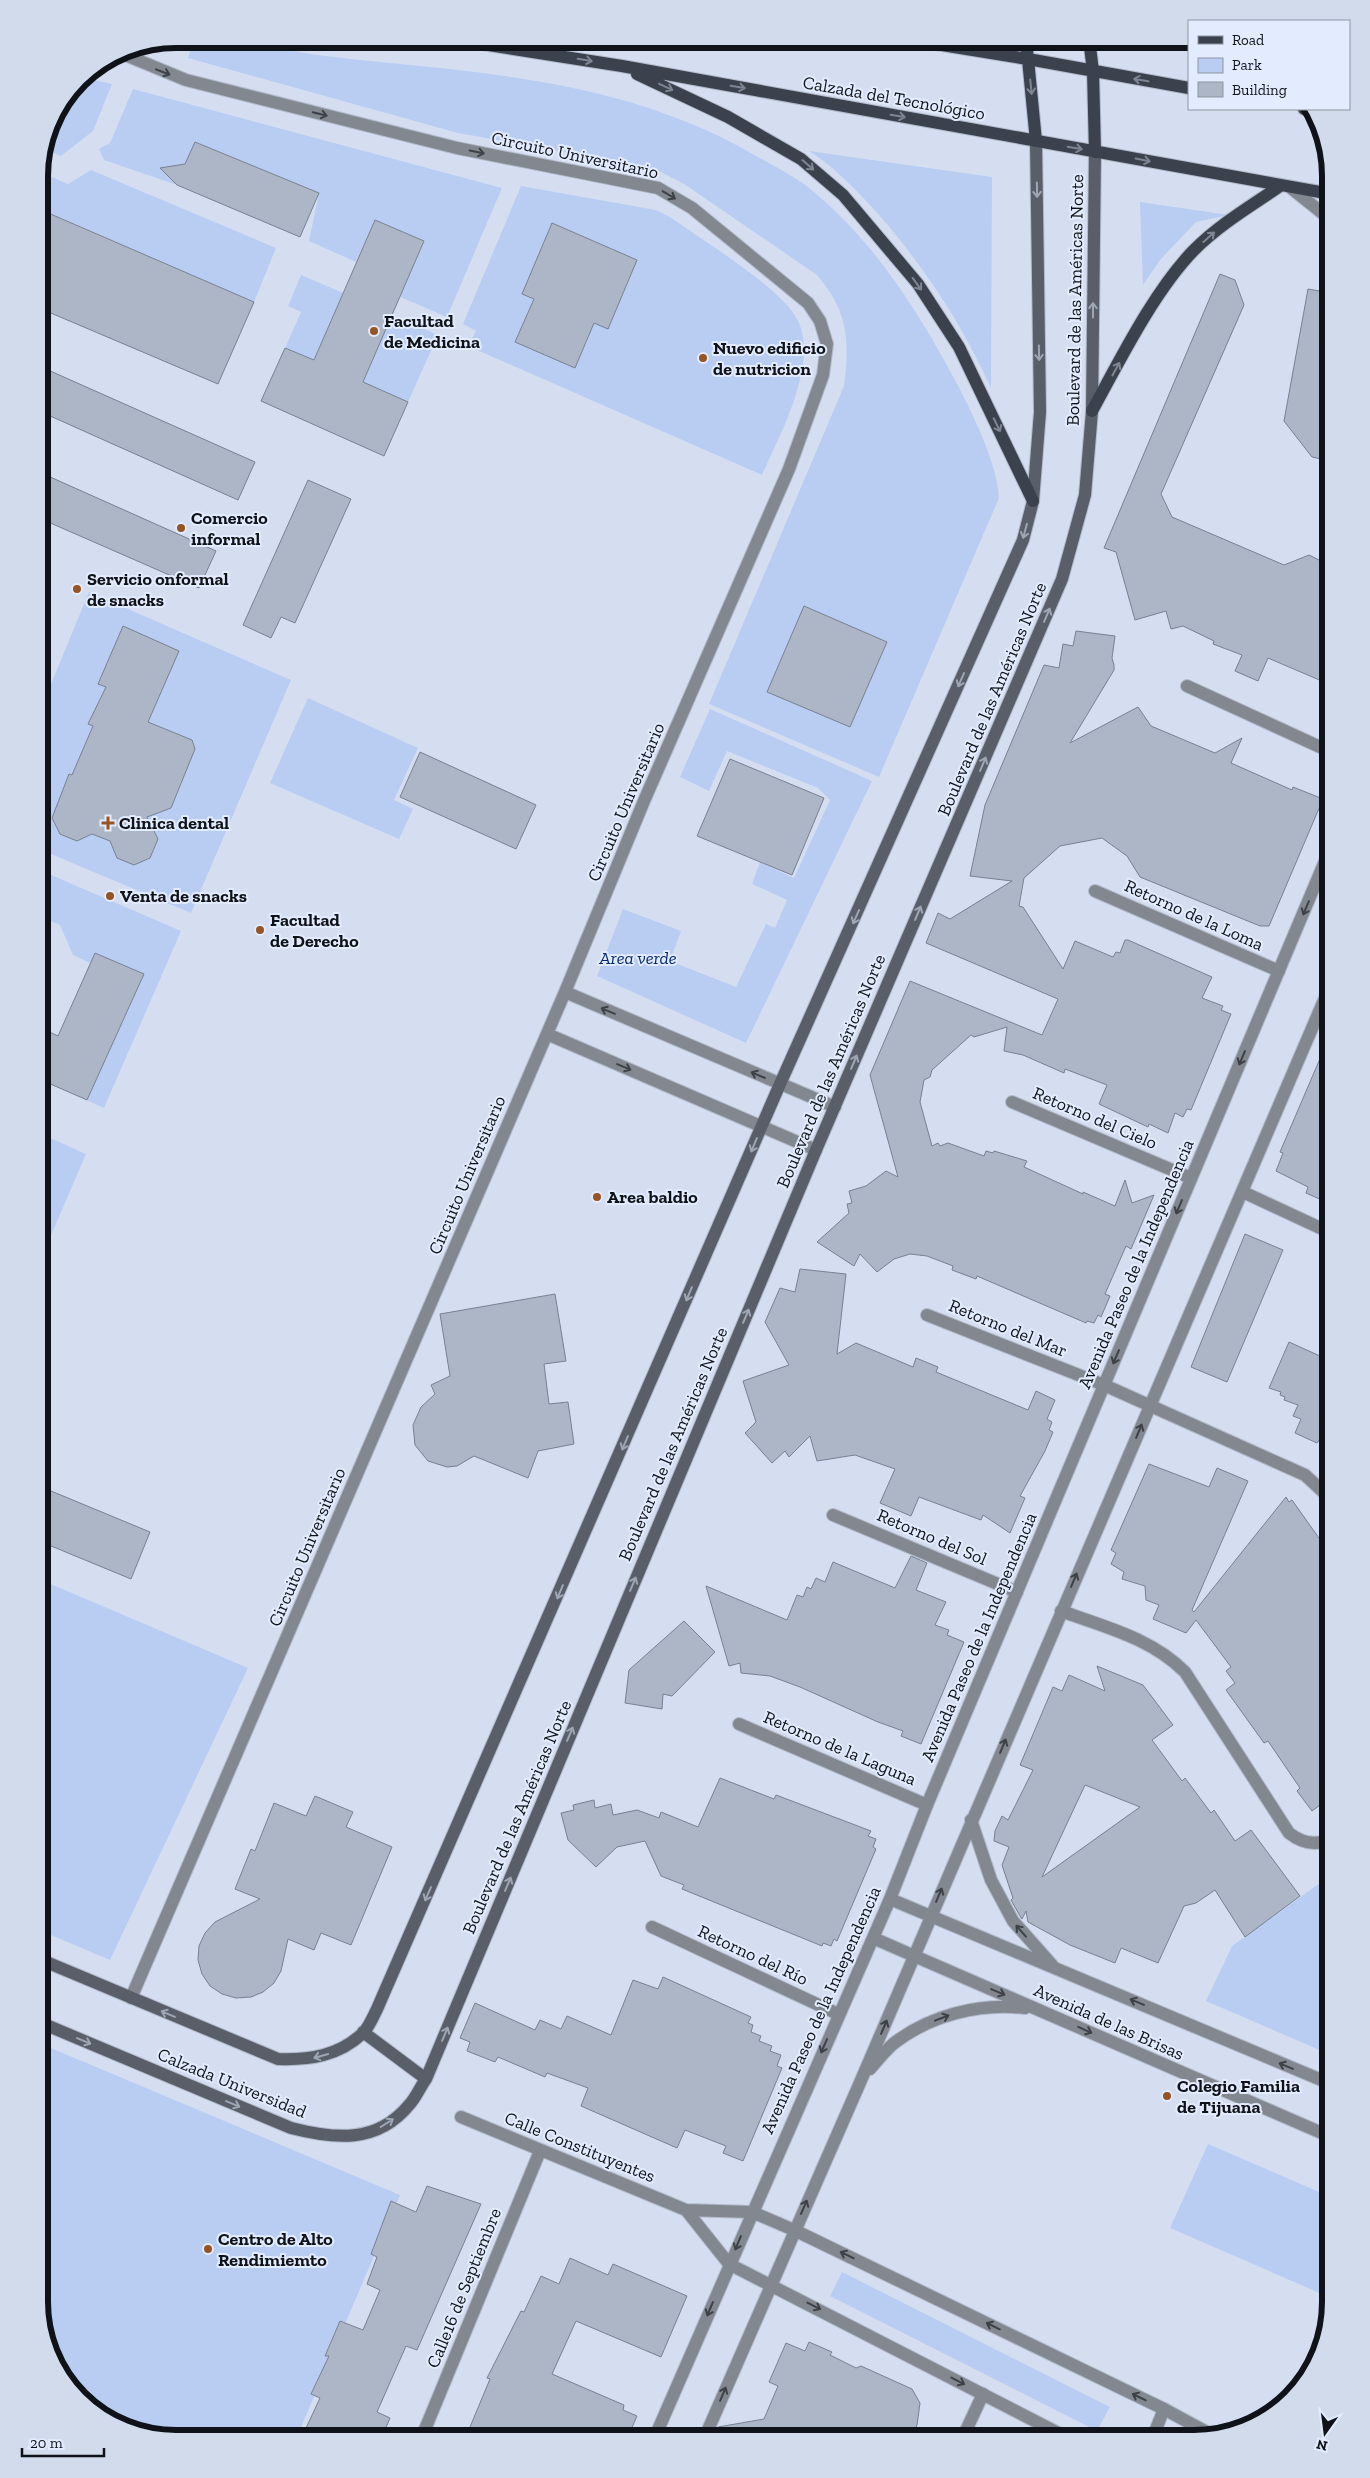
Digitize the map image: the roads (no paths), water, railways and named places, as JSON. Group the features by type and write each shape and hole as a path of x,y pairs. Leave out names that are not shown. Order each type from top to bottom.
{"main road":[{"name":"Calzada del Tecnológico","path":"507,48 622,66 1322,193"},
{"path":"960,48 1188,88"},
{"name":"Boulevard de las Américas Norte","path":"363,2032 378,2009 780,1084 1023,540 1033,501 1040,412 1036,141 1027,48"},
{"name":"Boulevard de las Américas Norte","path":"426,2079 816,1150 1062,579 1085,495 1092,411 1095,152 1093,72 1090,48"},
{"path":"622,66 728,117 802,159 843,195 918,284 958,347 1033,501"},
{"path":"1092,411 1135,333 1170,280 1194,250 1237,214 1286,187"},
{"path":"48,1963 278,2059 316,2058 332,2053 363,2032 426,2079"},
{"name":"Calzada Universidad","path":"48,2026 291,2128 314,2135 340,2138 363,2135 387,2124 409,2106 426,2079"}],"street":[{"name":"Circuito Universitario","path":"126,57 196,83 457,148 658,188 692,208 808,302 820,321 827,344 821,383 782,486 654,778 547,1034 131,1998"},
{"path":"1286,187 1322,213"},
{"path":"1187,686 1322,747"},
{"name":"Avenida Paseo de la Independencia","path":"658,2430 838,2014 890,1899 927,1805 1322,868"},
{"name":"Retorno de la Loma","path":"1095,891 1279,971"},
{"path":"565,992 835,1107"},
{"path":"708,2430 862,2078 971,1820 1322,1009"},
{"path":"547,1034 816,1150"},
{"name":"Retorno del Cielo","path":"1012,1102 1192,1178"},
{"path":"1243,1192 1322,1229"},
{"name":"Retorno del Mar","path":"927,1315 1104,1385 1305,1475 1322,1491"},
{"name":"Retorno del Sol","path":"833,1515 1017,1592"},
{"path":"1061,1611 1146,1642 1170,1657 1185,1672 1289,1833 1306,1842 1317,1843 1322,1841"},
{"name":"Retorno de la Laguna","path":"739,1724 927,1805"},
{"path":"971,1820 991,1880 1013,1922 1054,1967"},
{"name":"Avenida de las Brisas","path":"890,1899 1322,2080"},
{"name":"Retorno del Río","path":"652,1927 838,2014"},
{"name":"Avenida de las Brisas","path":"873,1938 1322,2133"},
{"path":"862,2078 892,2044 919,2028 946,2016 972,2009 1006,2006 1040,2010"},
{"name":"Calle Constituyentes","path":"461,2117 686,2210 752,2212"},
{"name":"Calle16 de Septiembre","path":"425,2430 540,2151"},
{"name":"Calle Constituyentes","path":"686,2210 729,2264"},
{"path":"752,2212 794,2230 1164,2409 1202,2430"},
{"path":"729,2264 1053,2430"},
{"path":"966,2430 983,2394"},
{"path":"1156,2430 1164,2409"}],"place":[{"name":"Facultad de Medicina","path":"374,331"},
{"name":"Nuevo edificio de nutricion","path":"703,358"},
{"name":"Comercio informal","path":"181,528"},
{"name":"Servicio onformal de snacks","path":"77,589"},
{"name":"Clinica dental","path":"108,823"},
{"name":"Venta de snacks","path":"110,896"},
{"name":"Facultad de Derecho","path":"260,930"},
{"name":"Area baldio","path":"597,1197"},
{"name":"Colegio Familia de Tijuana","path":"1167,2096"},
{"name":"Centro de Alto Rendimiemto","path":"208,2249"}],"park label":[{"name":"Area verde","path":"638,958"}]}
